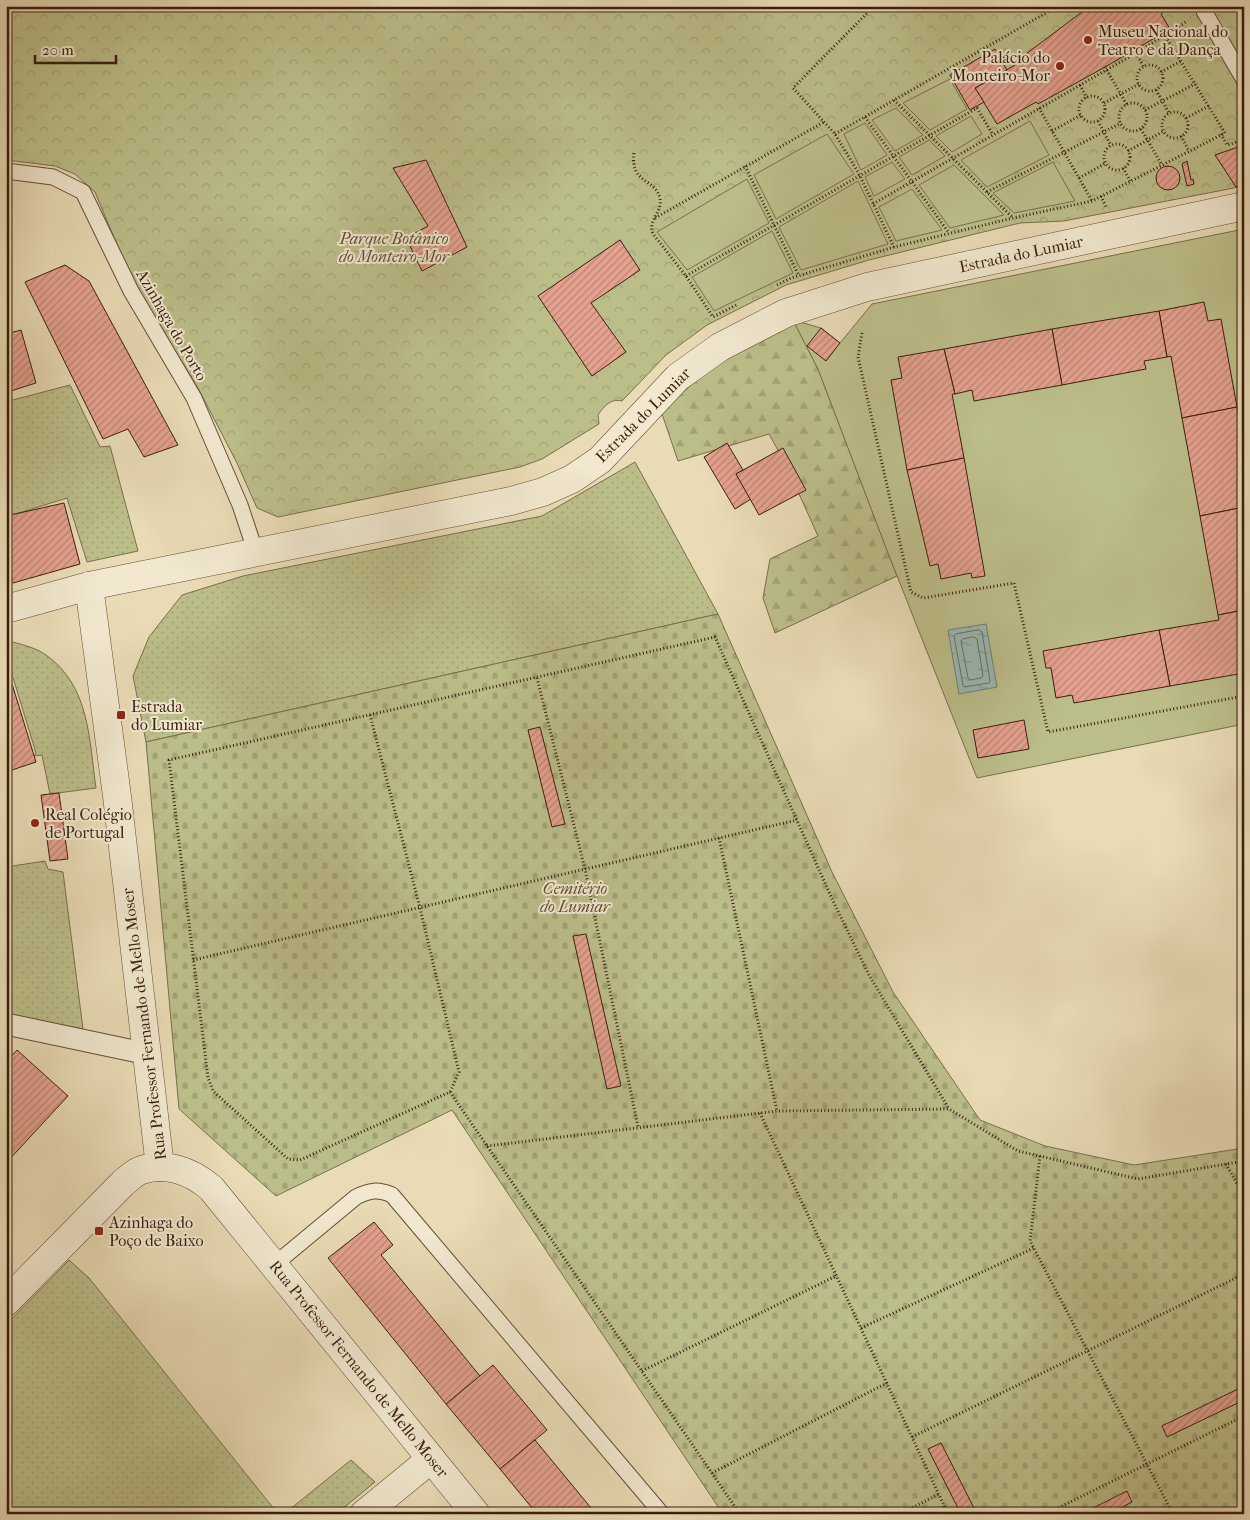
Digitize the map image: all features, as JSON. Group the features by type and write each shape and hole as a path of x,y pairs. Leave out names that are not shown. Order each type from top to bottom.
{"street":[{"name":"Estrada do Lumiar","path":"6,609 89,586 511,502 543,492 572,479 600,460 678,376 720,347 786,313 867,287 1244,206"},
{"name":"Rua Professor Fernando de Mello Moser","path":"89,586 117,796 160,1167 180,1170 197,1177 211,1188 476,1514"},
{"path":"6,1024 148,1054"},
{"path":"6,1302 123,1183 138,1172 160,1167"},
{"path":"364,1514 431,1459"}],"lane":[{"path":"1204,11 1244,80"},
{"name":"Azinhaga do Porto","path":"6,171 53,178 83,192 131,291 194,398 240,504 256,553"},
{"path":"274,1265 356,1197 369,1191 381,1190 392,1195 662,1514"}],"path":[{"path":"874,6 793,88 835,134 859,176 894,247"},
{"path":"835,134 1058,6"},
{"path":"873,204 1080,85 1106,68 1136,53 1172,30"},
{"path":"1039,108 1092,201 1225,133 1164,34"},
{"path":"1136,53 1144,67"},
{"path":"1161,72 1181,61"},
{"path":"1152,66 1161,72 1161,84 1156,90 1144,90 1139,84 1137,80 1138,72 1144,67 1152,66"},
{"path":"1106,68 1126,105"},
{"path":"1104,103 1139,84"},
{"path":"1145,110 1195,84"},
{"path":"1080,85 1087,98"},
{"path":"1156,90 1169,113"},
{"path":"1087,98 1098,98 1104,103 1105,111 1102,118 1098,121 1087,120 1081,115 1081,103 1087,98"},
{"path":"894,100 1013,218"},
{"path":"1137,104 1145,110 1147,121 1141,129 1130,131 1121,123 1120,114 1126,105 1137,104"},
{"path":"1186,118 1208,106"},
{"path":"686,276 977,108 993,135"},
{"path":"1169,113 1181,113 1186,118 1188,122 1187,130 1181,136 1173,137 1164,131 1163,123 1169,113"},
{"path":"1052,131 1081,115"},
{"path":"865,116 949,233"},
{"path":"1098,121 1111,146"},
{"path":"654,219 824,122"},
{"path":"987,192 1121,123"},
{"path":"1141,129 1162,165"},
{"path":"1128,151 1164,131"},
{"path":"1221,134 1227,145 1244,140"},
{"path":"1181,136 1189,151"},
{"path":"1111,146 1123,146 1128,151 1130,159 1123,168 1111,169 1106,163 1105,155 1111,146"},
{"path":"634,153 634,168 656,190 660,197 658,213 651,227 653,234 686,276 713,317"},
{"path":"1079,178 1106,163"},
{"path":"746,166 799,276"},
{"path":"1123,168 1130,181"},
{"path":"1101,196 1107,208"},
{"path":"862,333 858,357 911,592 923,598 1014,583 1048,732 1244,696"},
{"path":"370,716 420,908 459,1072 450,1092 300,1160 288,1159 213,1091 208,1078 169,760 715,637 833,901 869,975 949,1109 1018,1151 1138,1179 1244,1161"},
{"path":"537,678 585,869 638,1127"},
{"path":"193,960 797,820"},
{"path":"720,838 777,1110"},
{"path":"450,1092 740,1514"},
{"path":"487,1146 777,1110 949,1109"},
{"path":"760,1113 948,1514"},
{"path":"1040,1156 1030,1241 1148,1463 1173,1514"},
{"path":"1226,1164 1244,1196"},
{"path":"861,1328 1034,1248"},
{"path":"912,1437 1244,1274"},
{"path":"642,1371 836,1276"},
{"path":"712,1473 887,1383"},
{"path":"1046,1514 1244,1416"},
{"path":"900,1514 939,1494"}],"green space":[{"name":"Parque Botânico do Monteiro-Mor","path":"6,6 1244,6 1244,186 1064,221 1020,223 869,260 786,285 707,325 666,355 622,401 614,401 605,406 598,415 599,424 542,459 520,467 278,517 257,508 237,463 198,388 131,278 95,192 75,174 55,166 6,160"},
{"path":"950,79 967,109 930,130 903,103"},
{"path":"896,108 923,135 895,151 872,120"},
{"path":"971,116 982,134 952,152 936,136"},
{"path":"1030,121 1049,155 987,187 961,160"},
{"path":"865,123 887,155 861,170 844,134"},
{"path":"827,134 854,174 776,219 754,175"},
{"path":"929,140 945,156 912,175 899,157"},
{"path":"892,162 905,179 874,196 865,177"},
{"path":"1053,162 1075,201 1014,213 993,193"},
{"path":"954,165 1004,215 950,228 919,185"},
{"path":"747,179 769,223 687,270 657,232"},
{"path":"858,181 888,244 801,270 779,227"},
{"path":"912,189 942,230 896,241 879,207"},
{"path":"1244,229 1244,724 977,778 818,369 793,320 821,328 840,343 872,304"},
{"path":"772,231 793,273 714,311 692,277"},
{"path":"793,320 818,369 897,576 775,633 763,598 770,559 818,536 786,465 769,434 678,461 661,411 710,369"},
{"path":"70,385 100,447 110,446 138,551 87,562 67,498 6,517 6,392 9,401"},
{"path":"635,462 718,614 146,742 133,676 149,637 182,595 243,576 542,516"},
{"name":"Cemitério do Lumiar","path":"718,614 832,872 893,992 980,1120 1045,1146 1134,1165 1244,1148 1244,1514 723,1514 452,1110 276,1196 179,1109 146,742"},
{"path":"6,640 42,652 60,668 71,682 85,715 96,788 50,794 42,755 34,756 36,753 11,671 6,672"},
{"path":"45,861 48,869 63,872 83,1029 6,1014 6,867"},
{"path":"69,1260 89,1278 278,1514 6,1514 6,1325"},
{"path":"351,1460 375,1482 336,1514 284,1514"}],"water":[{"path":"986,624 997,687 959,694 948,630"}],"building":[{"name":"Palácio do Monteiro-Mor","path":"1090,6 1162,7 1164,12 1161,14 1170,29 1038,104 1036,102 997,124 975,88 1015,65 1014,63"},
{"path":"995,49 1007,70 975,88 984,102 970,110 950,75"},
{"path":"1244,145 1244,186 1236,187 1215,155"},
{"path":"426,160 467,247 422,271 406,238 428,226 393,168"},
{"path":"1187,161 1191,180 1193,179 1194,184 1187,186 1182,164"},
{"path":"1168,166 1177,169 1180,178 1177,187 1168,190 1159,187 1156,178 1159,169"},
{"path":"620,240 640,270 591,303 626,352 592,376 538,296"},
{"path":"65,265 89,281 178,445 144,457 128,429 103,439 25,282"},
{"path":"1204,302 1208,321 1221,319 1237,407 1182,418 1171,356 1167,357 1159,311"},
{"path":"1159,311 1167,357 1144,361 1146,369 1062,385 1052,329"},
{"path":"821,328 840,343 826,361 807,346"},
{"path":"1052,329 1062,385 974,401 972,390 955,394 944,349"},
{"path":"21,330 36,383 11,391 6,374 6,334"},
{"path":"944,349 955,394 952,394 964,458 907,470 891,380 902,378 898,357"},
{"path":"1237,407 1244,447 1244,507 1200,516 1182,418"},
{"path":"727,443 743,470 736,474 751,499 735,509 704,457"},
{"path":"783,448 806,490 759,515 736,474"},
{"path":"964,458 985,576 972,578 971,573 941,579 938,564 930,566 907,470"},
{"path":"64,503 80,564 13,583 6,554 6,516"},
{"path":"1244,507 1244,610 1218,615 1200,516"},
{"path":"1244,610 1244,673 1170,686 1159,630 1219,620 1218,615"},
{"path":"1159,630 1170,686 1074,703 1072,695 1056,698 1051,668 1046,668 1043,651"},
{"path":"9,674 36,762 6,772 6,675"},
{"path":"1024,720 1029,749 978,758 973,730"},
{"path":"540,727 565,824 552,827 528,730"},
{"path":"59,793 68,859 50,861 41,795"},
{"path":"586,934 621,1086 607,1089 573,936"},
{"path":"17,1050 68,1096 6,1163 6,1062"},
{"path":"374,1222 393,1245 381,1255 480,1376 446,1404 328,1258"},
{"path":"493,1365 547,1430 500,1469 446,1404"},
{"path":"1244,1386 1244,1400 1167,1437 1162,1426"},
{"path":"535,1440 596,1514 537,1514 500,1469"},
{"path":"941,1443 977,1514 961,1514 928,1449"},
{"path":"1127,1491 1132,1502 1109,1514 1081,1514"}],"place":[{"name":"Museu Nacional do Teatro e da Dança","path":"1088,40"},
{"name":"Palácio do Monteiro-Mor","path":"1060,66"},
{"name":"Estrada do Lumiar","path":"121,715"},
{"name":"Real Colégio de Portugal","path":"35,823"},
{"name":"Azinhaga do Poço de Baixo","path":"99,1231"}]}
